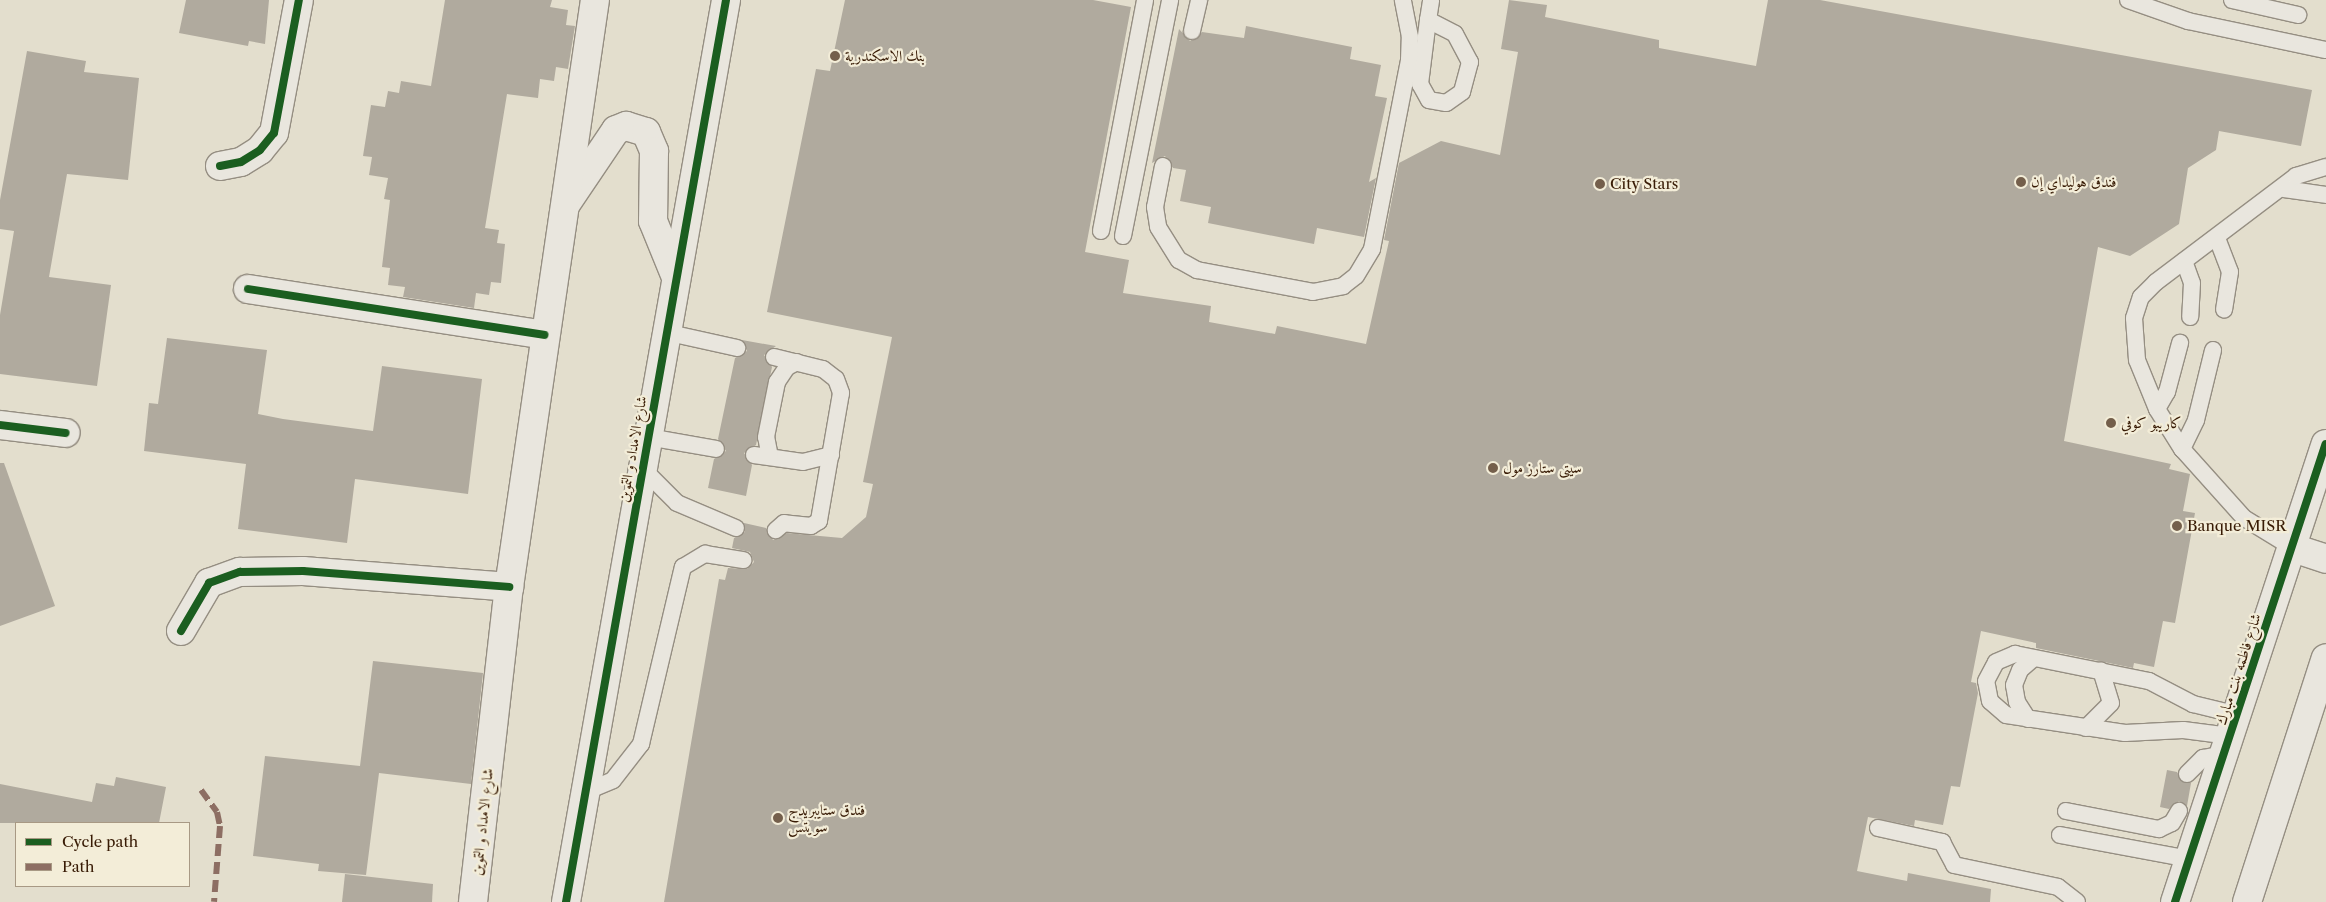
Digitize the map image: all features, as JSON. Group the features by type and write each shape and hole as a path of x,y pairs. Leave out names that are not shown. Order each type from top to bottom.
{"street":[{"path":"220,166 254,154 274,133 299,0"},
{"name":"شارع الامداد و التموين","path":"473,902 509,586 561,212 595,0"},
{"name":"شارع الامداد و التموين","path":"566,902 675,275 726,0"},
{"path":"561,212 616,130 626,126 646,132 654,152 653,221 675,275"},
{"path":"248,289 544,335"},
{"path":"0,425 66,433"},
{"name":"شارع فاطمه بنت مبارك","path":"2176,902 2326,444"},
{"path":"2293,548 2326,559"},
{"path":"181,631 209,583 240,572 303,571 509,586"},
{"path":"2247,902 2326,658"}],"lane":[{"path":"1101,231 1145,0"},
{"path":"1124,236 1170,0"},
{"path":"1192,31 1199,0"},
{"path":"1163,166 1155,207 1158,227 1179,260 1197,270 1313,292 1343,286 1356,276 1372,249 1409,60 1410,37 1402,0"},
{"path":"1428,20 1455,34 1470,62 1465,87 1446,103 1429,100 1420,84 1428,20 1431,0"},
{"path":"2128,0 2188,22 2326,50"},
{"path":"2232,0 2298,15"},
{"path":"2293,548 2244,518 2182,449 2157,409 2137,360 2134,318 2141,297 2184,261 2284,189 2303,172 2326,167"},
{"path":"2284,189 2326,195"},
{"path":"2217,238 2230,272 2224,310"},
{"path":"2184,261 2192,283 2190,317"},
{"path":"666,332 737,348"},
{"path":"2157,409 2167,392 2180,343"},
{"path":"2182,449 2196,420 2213,350"},
{"path":"774,357 823,369 840,385 820,521 811,526 784,523 776,530"},
{"path":"798,362 787,367 777,382 762,456 803,462 831,455"},
{"path":"648,437 716,449"},
{"path":"642,468 677,503 736,528"},
{"path":"585,792 613,780 640,744 683,567 704,554 744,560"},
{"path":"2004,657 2034,658 2101,671 2141,672 2193,704 2231,735 2183,730 2141,734 2028,719 1997,709 1990,701 1986,681 2004,657"},
{"path":"2028,719 2016,702 2014,685 2020,670 2034,658"},
{"path":"2086,728 2111,703 2101,671"},
{"path":"2187,774 2231,735"},
{"path":"2066,811 2159,829 2172,823 2179,810"},
{"path":"1878,828 1942,842 1954,865 2058,887 2078,902"},
{"path":"2060,835 2189,859"}],"building":[{"path":"186,0 269,0 265,44 249,41 248,46 179,33"},
{"path":"445,0 552,0 550,7 568,10 566,25 575,26 568,69 556,67 554,81 540,79 538,98 507,94 485,228 499,230 497,243 505,244 501,283 491,282 489,295 476,293 474,308 403,297 405,287 388,285 390,268 382,267 390,200 384,199 388,178 369,175 372,157 363,156 371,105 385,107 388,91 399,93 401,81 431,86"},
{"name":"سيتى ستارز مول","path":"845,0 1093,0 1131,7 1085,252 1129,260 1123,293 1211,306 1209,322 1275,334 1277,326 1366,344 1389,241 1384,240 1399,163 1441,141 1500,155 1518,52 1501,49 1509,0 1547,5 1545,17 1659,40 1659,48 1756,66 1768,0 1820,0 2312,90 2301,146 2219,131 2216,150 2188,168 2179,224 2130,256 2098,247 2064,441 2171,464 2169,469 2190,474 2183,511 2195,513 2175,623 2163,621 2154,667 2134,663 2133,668 2036,648 2036,643 1981,631 1971,682 1976,683 1978,693 1960,787 1951,786 1943,825 1915,820 1914,826 1868,817 1857,871 1907,881 1908,873 1991,889 1990,902 664,902 719,579 725,580 728,568 747,569 754,562 750,552 732,548 734,538 745,532 744,523 766,528 773,540 787,533 842,538 866,517 873,484 863,482 892,337 767,312 816,69 830,71"},
{"path":"1246,26 1352,47 1350,59 1381,65 1375,96 1387,98 1369,182 1376,178 1364,237 1317,228 1314,244 1208,223 1211,207 1180,201 1186,170 1173,168 1165,156 1152,163 1179,29 1190,41 1202,32 1244,38"},
{"path":"27,51 86,61 84,72 139,78 128,180 67,174 49,277 111,285 97,386 0,374 0,315 14,231 0,229 0,200"},
{"path":"167,338 267,350 258,414 373,431 382,366 482,379 468,494 355,479 347,543 238,529 246,464 144,451 149,403 158,404"},
{"path":"742,340 776,346 764,355 772,367 756,445 744,453 752,465 746,496 708,488 714,459 726,451 718,439 735,358 747,351"},
{"path":"0,463 4,463 55,606 0,626"},
{"path":"373,661 483,673 471,784 379,773 366,875 318,871 319,864 253,856 265,756 360,766"},
{"path":"2167,770 2177,772 2184,783 2191,783 2187,806 2179,801 2169,809 2160,807"},
{"path":"116,777 166,787 159,822 0,823 0,784 92,802 96,783 114,786"},
{"path":"345,874 433,884 432,902 342,902"}],"marked path":[{"path":"201,790 217,812 220,826 214,902"}],"cycle path":[{"path":"220,166 241,162 260,150 274,133 299,0"},
{"path":"566,902 726,0"},
{"path":"248,289 544,335"},
{"path":"0,425 66,433"},
{"path":"2175,902 2326,444"},
{"path":"181,631 209,583 240,572 303,571 509,587"}],"place":[{"name":"بنك الاسكندرية","path":"835,56"},
{"name":"فندق هوليداي إن","path":"2021,182"},
{"name":"City Stars","path":"1600,184"},
{"name":"كاريبو كوفي","path":"2111,423"},
{"name":"سيتى ستارز مول","path":"1493,468"},
{"name":"Banque MISR","path":"2177,526"},
{"name":"فندق ستايبريدج سويتس","path":"778,818"}]}
